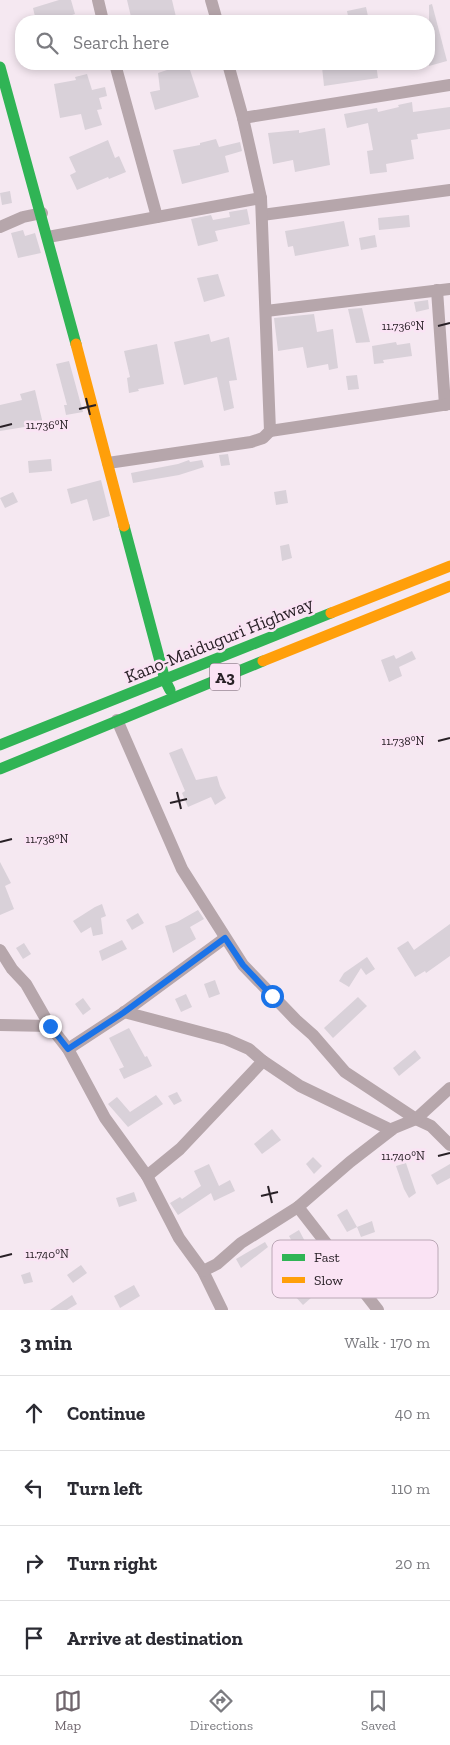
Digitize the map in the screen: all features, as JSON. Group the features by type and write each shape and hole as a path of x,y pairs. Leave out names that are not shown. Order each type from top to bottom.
{"main road":[{"path":"0,67 42,213 166,680 174,698"},
{"name":"Kano-Maiduguri Highway","path":"0,745 450,566"},
{"name":"Kano-Maiduguri Highway","path":"0,769 450,586"}],"street":[{"path":"98,0 102,15"},
{"path":"211,0 215,15"},
{"path":"117,70 157,217"},
{"path":"230,70 243,118 261,198 270,431"},
{"path":"243,118 450,85"},
{"path":"262,215 450,190"},
{"path":"48,237 261,198"},
{"path":"0,227 23,217 42,213"},
{"path":"266,311 450,289"},
{"path":"108,463 252,442 263,438 270,431 447,404 437,290"},
{"path":"117,720 182,869 243,965 313,1035 345,1072 416,1119 431,1126 450,1145"},
{"path":"68,1049 124,1012 225,938"},
{"path":"0,950 12,969 26,984 50,1026 68,1049 105,1118 147,1176 179,1238 203,1272 222,1310"},
{"path":"124,1012 226,1039 249,1048 263,1062 300,1086 391,1130"},
{"path":"0,1025 50,1026"},
{"path":"147,1176 180,1150 263,1062"},
{"path":"203,1272 217,1264 240,1243 298,1207 391,1130 416,1119 450,1088"},
{"path":"298,1207 324,1240"},
{"path":"369,1298 378,1310"}],"building":[{"path":"59,0 71,0 75,14 35,15 33,8"},
{"path":"127,0 172,0 176,15 131,15"},
{"path":"432,4 435,15 429,15 429,5"},
{"path":"366,7 368,15 348,15 347,11"},
{"path":"435,15 447,61 435,64"},
{"path":"167,70 190,70 199,97 155,110 150,92 160,90 158,73"},
{"path":"322,70 377,70 378,78 324,86"},
{"path":"87,74 92,90 105,87 107,96 99,98 102,109 97,110 102,125 85,130 81,114 60,118 54,84 76,80 75,77"},
{"path":"412,102 413,112 450,107 450,129 417,134 418,139 411,140 414,159 386,164 387,172 370,174 367,151 373,150 368,123 347,128 344,114 377,108 378,112"},
{"path":"325,128 330,165 295,172 293,160 273,164 268,133 299,130 299,133"},
{"path":"216,139 219,147 240,142 242,151 225,156 229,172 182,184 173,150 200,145 200,143"},
{"path":"108,140 115,158 119,156 126,172 109,179 108,177 77,190 70,175 76,172 69,157"},
{"path":"10,191 12,203 2,205 0,193"},
{"path":"247,209 250,224 215,231 218,241 198,246 191,219 211,215 213,220 230,217 229,212"},
{"path":"409,215 410,227 379,230 378,218"},
{"path":"344,221 349,246 295,256 293,246 288,247 285,231"},
{"path":"23,230 25,236 35,233 41,253 18,258 11,233"},
{"path":"375,235 377,247 361,250 359,238"},
{"path":"218,274 225,296 204,302 197,278"},
{"path":"428,300 429,309 416,312 414,302"},
{"path":"362,308 370,342 356,343 348,309"},
{"path":"314,314 317,332 333,329 338,368 329,370 328,364 307,368 303,347 278,351 274,318"},
{"path":"209,334 211,342 229,337 237,380 229,381 234,408 224,411 217,377 184,385 174,342"},
{"path":"396,342 397,345 410,343 412,356 383,360 384,363 374,364 372,346"},
{"path":"157,344 164,384 138,389 139,391 129,393 127,378 130,377 124,351"},
{"path":"69,361 83,412 66,415 64,405 67,405 56,364"},
{"path":"357,375 359,389 348,390 346,376"},
{"path":"35,390 43,424 0,431 0,405 22,400 20,394"},
{"path":"228,454 230,465 221,466 219,455"},
{"path":"51,459 52,471 29,473 28,461"},
{"path":"189,460 190,462 202,460 204,467 179,475 133,483 131,473"},
{"path":"101,480 110,516 93,521 87,499 71,504 67,489"},
{"path":"286,490 288,503 276,505 274,492"},
{"path":"13,492 18,502 5,508 0,498"},
{"path":"289,544 292,558 282,561 280,546"},
{"path":"412,651 416,659 399,667 402,676 389,682 381,660 394,655 396,659"},
{"path":"182,748 196,780 217,776 226,798 215,805 211,797 188,807 182,793 185,791 169,753"},
{"path":"0,862 11,883 5,886 14,909 0,915"},
{"path":"102,904 106,916 101,918 103,934 93,936 91,927 81,933 73,921"},
{"path":"198,910 204,919 190,927 196,939 173,953 165,926 177,922"},
{"path":"138,913 144,923 132,930 126,920"},
{"path":"450,924 450,956 426,973 425,971 415,977 397,948 408,941 414,950"},
{"path":"122,940 127,949 102,961 99,951"},
{"path":"24,943 31,954 23,959 16,948"},
{"path":"367,957 375,969 366,975 361,968 349,987 339,981 344,973"},
{"path":"215,980 220,994 209,998 204,984"},
{"path":"186,994 192,1007 181,1012 175,999"},
{"path":"358,997 367,1006 333,1038 324,1028"},
{"path":"83,998 91,1009 83,1015 75,1004"},
{"path":"129,1028 152,1066 124,1079 119,1069 124,1067 109,1038"},
{"path":"415,1050 421,1058 399,1076 393,1068"},
{"path":"177,1092 182,1101 174,1105 168,1096"},
{"path":"156,1095 163,1104 128,1127 108,1104 117,1097 130,1112"},
{"path":"272,1129 281,1140 262,1154 254,1144"},
{"path":"313,1157 322,1166 314,1174 306,1164"},
{"path":"406,1163 416,1193 409,1198 396,1166"},
{"path":"209,1164 219,1186 230,1180 235,1191 214,1201 211,1193 178,1215 170,1203 180,1197 182,1199 201,1186 194,1171"},
{"path":"450,1164 450,1178 437,1185 431,1175"},
{"path":"134,1192 137,1201 119,1207 116,1198"},
{"path":"347,1209 357,1227 347,1232 337,1215"},
{"path":"372,1221 375,1232 361,1237 357,1227"},
{"path":"299,1230 304,1240 291,1240 289,1236"},
{"path":"265,1242 268,1247 241,1268 236,1259"},
{"path":"81,1265 87,1273 73,1283 67,1275"},
{"path":"30,1272 33,1282 24,1284 21,1275"},
{"path":"134,1285 140,1296 120,1308 114,1296"},
{"path":"72,1295 77,1304 67,1310 50,1310"},
{"path":"297,1298 311,1298 303,1305"}],"traffic: fast":[{"path":"0,67 76,344"},
{"path":"124,526 165,680 170,690"},
{"path":"0,745 331,613"},
{"path":"0,769 263,661"}],"traffic: slow":[{"path":"76,344 124,526"},
{"path":"331,613 450,566"},
{"path":"263,661 450,586"}],"route":[{"path":"50,1026 68,1049 123,1013 225,938 243,965 272,996"}]}
